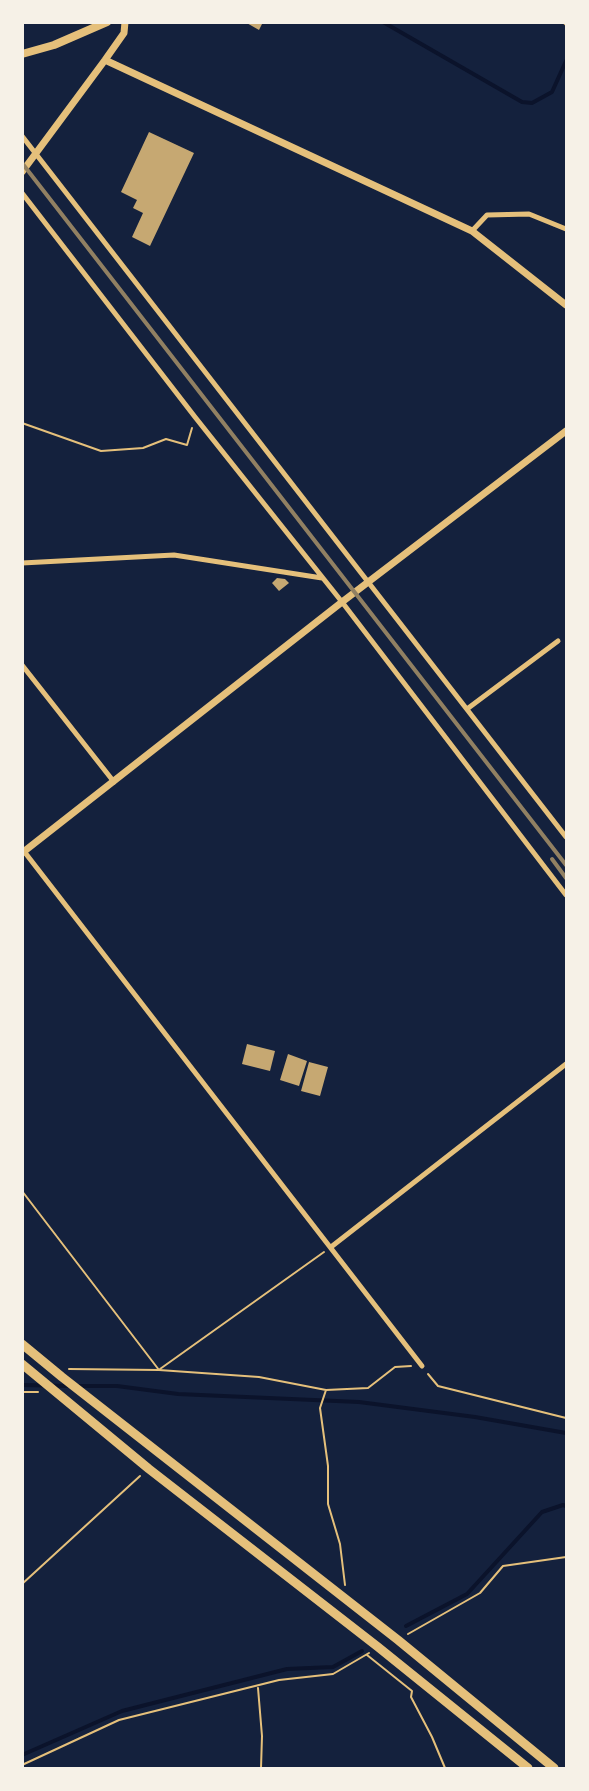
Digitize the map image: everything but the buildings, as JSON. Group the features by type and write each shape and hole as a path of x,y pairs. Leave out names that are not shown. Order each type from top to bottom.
{"highway":[{"path":"22,1344 398,1640 554,1768"},
{"path":"22,1364 149,1469 378,1647 528,1768"}],"main road":[{"path":"22,54 65,41 107,22"}],"street":[{"path":"22,172 124,33 125,22"},
{"path":"105,60 472,231 567,305"},
{"path":"22,136 567,837"},
{"path":"22,193 342,602 567,895"},
{"path":"472,231 487,215 528,214 567,229"},
{"path":"422,1366 23,851 342,602 567,431"},
{"path":"22,563 174,555 323,579"},
{"path":"467,709 558,641"},
{"path":"22,665 114,782"},
{"path":"331,1247 567,1064"}],"path":[{"path":"22,423 101,451 143,448 166,439 187,445 195,417"},
{"path":"22,1191 159,1370"},
{"path":"159,1370 331,1247"},
{"path":"51,1368 159,1370 259,1377 326,1390 368,1388 394,1367 422,1366 438,1386 567,1418"},
{"path":"326,1390 320,1408 328,1466 328,1503 340,1544 346,1599"},
{"path":"22,1584 149,1469"},
{"path":"398,1640 480,1593 503,1566 567,1557"},
{"path":"22,1765 119,1720 279,1680 333,1674 378,1647"},
{"path":"367,1655 412,1691 411,1696 446,1768"},
{"path":"258,1686 262,1736 261,1768"}],"waterway":[{"path":"383,22 522,102 532,103 552,92 566,61"},
{"path":"22,1385 70,1386"},
{"path":"77,1386 117,1386 178,1394 359,1402 475,1417 566,1433"},
{"path":"406,1626 467,1594 542,1512 566,1506"},
{"path":"22,1755 122,1711 287,1669 333,1667 362,1651"}],"railway":[{"path":"22,163 566,865"},
{"path":"552,859 566,878"}]}
